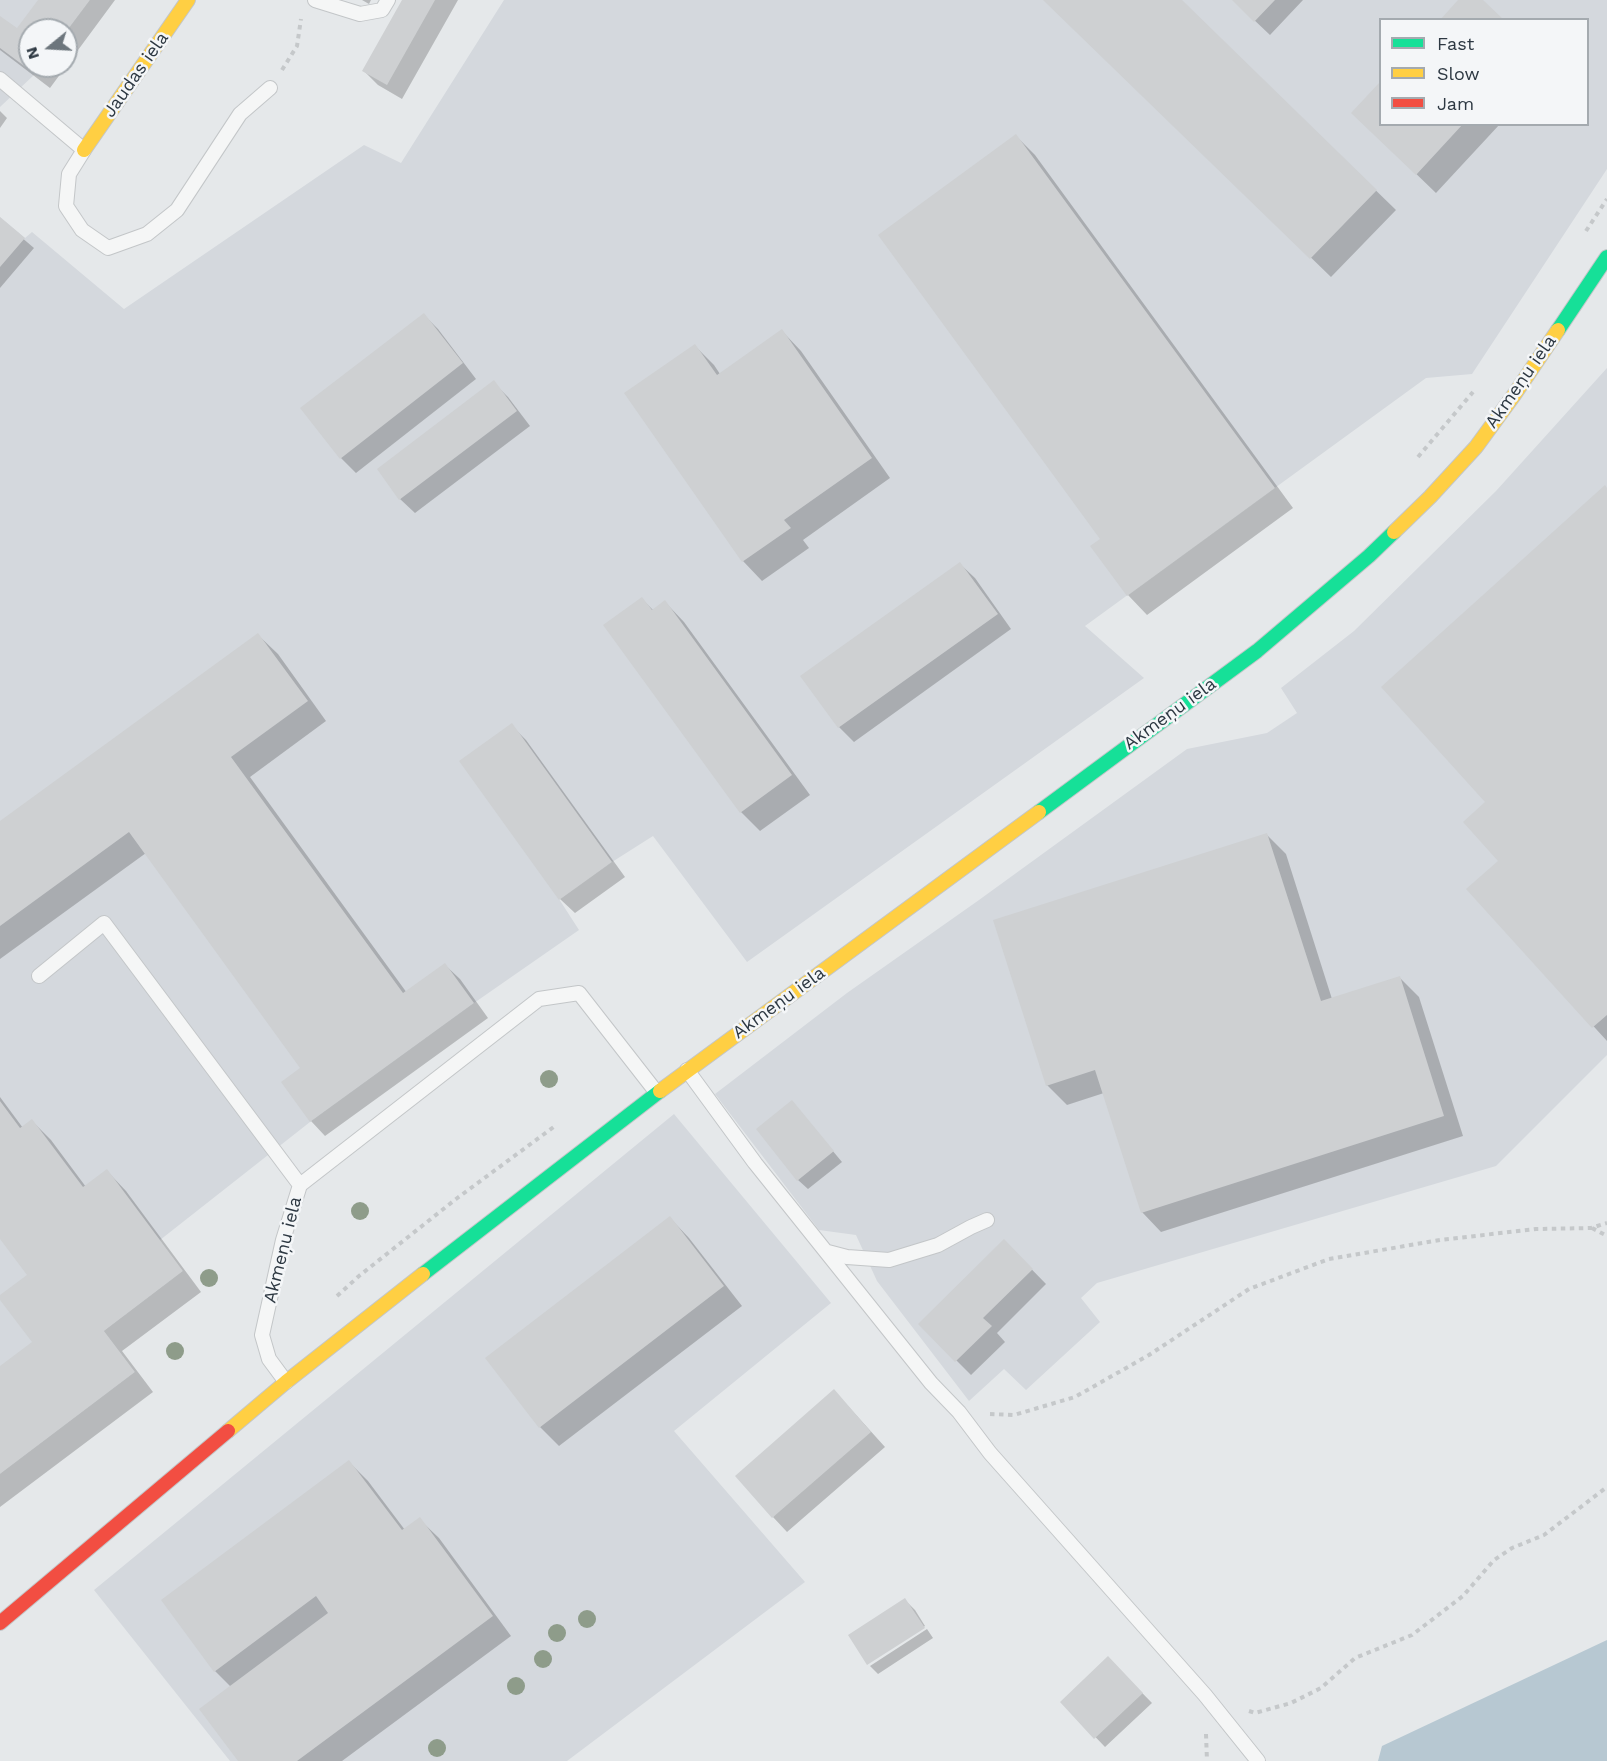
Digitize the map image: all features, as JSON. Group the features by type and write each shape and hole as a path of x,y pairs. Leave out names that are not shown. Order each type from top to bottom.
{"street":[{"name":"Jaudas iela","path":"84,150 188,0"},
{"name":"Akmeņu iela","path":"0,1623 286,1382 512,1204 687,1070 1257,651 1369,556 1430,497 1476,447 1607,257"}],"lane":[{"path":"315,0 360,14 382,10 388,0"},
{"path":"0,79 84,150 69,174 66,206 82,230 108,248 147,234 177,210 240,114 270,88"},
{"path":"39,976 104,923 300,1185"},
{"name":"Akmeņu iela","path":"286,1382 269,1359 262,1335 283,1240 300,1185 538,999 579,993 657,1093"},
{"path":"687,1070 755,1163 932,1383 959,1412 997,1461 1204,1695 1258,1761"},
{"path":"828,1252 847,1257 889,1260 938,1245 987,1220"}],"path":[{"path":"270,88 297,46 302,12"},
{"path":"1581,237 1607,199"},
{"path":"1414,462 1474,389"},
{"path":"334,1299 359,1276 456,1199 556,1125"},
{"path":"959,1412 1014,1415 1075,1397 1149,1355 1249,1289 1329,1259 1440,1240 1536,1229 1592,1228 1607,1224"},
{"path":"1592,1228 1607,1236"},
{"path":"1245,1709 1255,1713 1291,1703 1321,1688 1355,1658 1412,1635 1463,1596 1494,1560 1512,1548 1544,1535 1607,1487"},
{"path":"1204,1695 1208,1761"}],"shaded area":[{"path":"0,0 90,0 76,18 18,18 18,78 31,78 0,107"},
{"path":"504,0 1607,0 1607,169 1472,374 1426,378 1085,626 1144,678 747,962 653,836 612,862 559,899 579,930 310,1122 160,1240 183,1271 104,1331 135,1372 0,1474 0,217 25,238 32,232 124,309 364,145 401,163"},
{"path":"1607,368 1607,1055 1496,1166 1097,1283 1081,1298 1100,1322 1026,1390 1004,1369 969,1401 877,1281 856,1235 819,1230 715,1094 847,993 1187,749 1267,733 1297,713 1281,688 1354,631 1496,491"},
{"path":"674,1114 831,1303 674,1431 805,1582 567,1761 230,1761 94,1590"},
{"path":"1607,1640 1607,1761 1378,1761 1382,1746"}],"building":[{"path":"38,0 90,0 76,18 24,18"},
{"path":"402,0 435,0 387,85 362,71"},
{"path":"1043,0 1182,0 1377,190 1310,259"},
{"path":"1232,0 1275,0 1254,22"},
{"path":"1458,0 1483,0 1502,18 1442,18"},
{"path":"0,16 17,28 18,61 0,48"},
{"path":"1379,83 1379,126 1461,126 1416,175 1351,113"},
{"path":"1016,134 1275,488 1127,596 1090,546 1100,539 878,235"},
{"path":"0,217 25,238 0,267"},
{"path":"424,313 463,363 340,459 300,408"},
{"path":"782,329 872,458 784,520 791,528 742,562 624,393 695,344 717,375"},
{"path":"494,380 517,411 399,500 377,469"},
{"path":"1605,485 1607,488 1607,1015 1592,1028 1466,889 1498,861 1463,822 1485,802 1381,687"},
{"path":"960,562 998,614 838,728 800,676"},
{"path":"642,597 652,610 665,600 792,775 740,813 603,625"},
{"path":"258,633 308,701 231,757 403,993 445,963 474,1003 310,1122 281,1082 300,1068 129,832 0,926 0,821"},
{"path":"512,723 612,862 559,900 459,761"},
{"path":"1267,833 1321,1001 1400,976 1444,1116 1141,1213 1095,1070 1046,1086 993,920"},
{"path":"792,1100 834,1151 797,1181 756,1129"},
{"path":"0,1101 20,1128 32,1119 83,1187 107,1169 183,1271 104,1331 135,1372 0,1474 0,1366 32,1342 0,1300 0,1295 27,1275 0,1239"},
{"path":"670,1216 724,1286 539,1428 485,1358"},
{"path":"1004,1239 1033,1269 983,1318 992,1326 955,1362 918,1324"},
{"path":"834,1389 871,1432 772,1518 735,1476"},
{"path":"349,1460 402,1530 420,1517 493,1616 297,1761 238,1761 199,1709 328,1613 316,1596 214,1672 161,1600"},
{"path":"905,1598 925,1628 867,1665 848,1635"},
{"path":"1108,1656 1143,1693 1094,1739 1060,1702"}],"traffic: fast":[{"path":"1558,330 1607,257"},
{"path":"1039,812 1257,651 1394,532"},
{"path":"423,1274 660,1091"}],"traffic: slow":[{"path":"84,150 188,0"},
{"path":"1394,532 1476,447 1558,330"},
{"path":"660,1091 1039,812"},
{"path":"228,1431 423,1274"}],"traffic: jam":[{"path":"0,1623 228,1431"}]}
